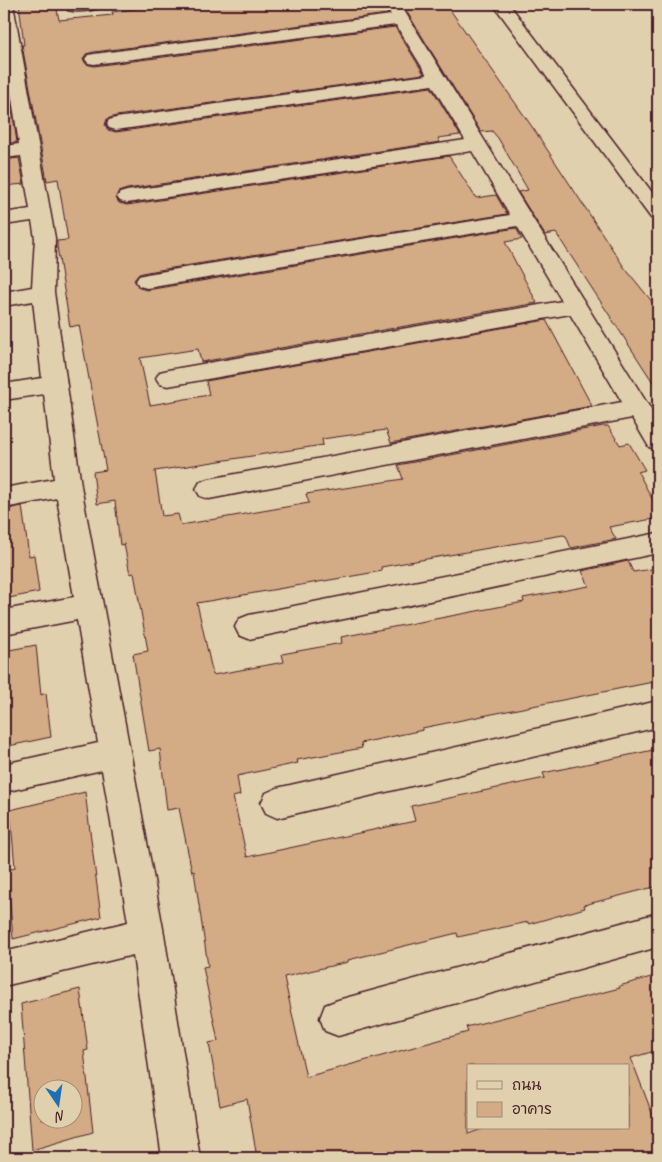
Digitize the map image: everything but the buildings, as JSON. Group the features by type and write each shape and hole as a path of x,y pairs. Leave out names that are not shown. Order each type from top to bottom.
{"street":[{"path":"5,4 16,151 40,214 45,238 43,292 68,486 147,934 181,1158"},
{"path":"74,7 98,4"},
{"path":"501,4 658,214"},
{"path":"94,59 397,12 658,441"},
{"path":"116,124 439,79"},
{"path":"127,197 478,144"},
{"path":"4,219 40,214"},
{"path":"147,281 523,219"},
{"path":"4,299 43,292"},
{"path":"168,378 576,306"},
{"path":"4,392 54,384"},
{"path":"209,489 638,408"},
{"path":"4,498 68,486"},
{"path":"249,627 658,543"},
{"path":"4,622 89,606"},
{"path":"277,803 658,714"},
{"path":"4,778 115,753"},
{"path":"338,1018 658,930"},
{"path":"4,969 147,934"}]}
